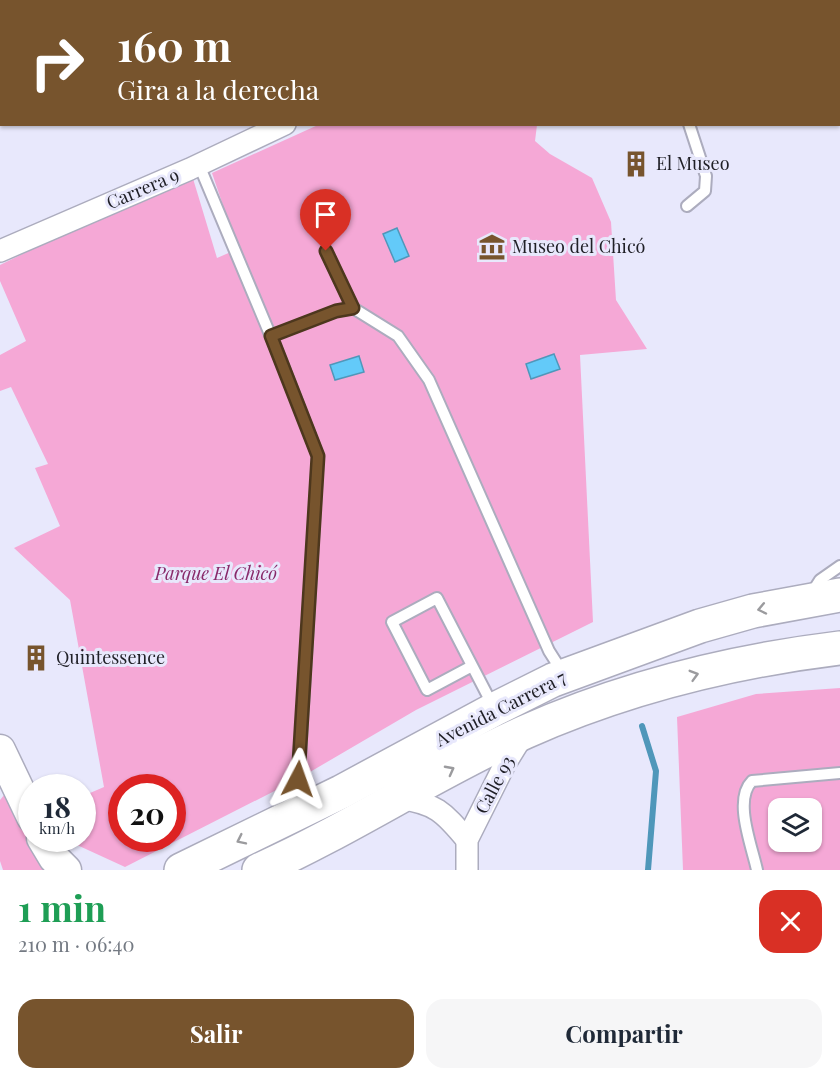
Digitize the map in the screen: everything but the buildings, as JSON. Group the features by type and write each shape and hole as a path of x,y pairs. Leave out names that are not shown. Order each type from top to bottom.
{"main road":[{"name":"Avenida Carrera 7","path":"181,870 388,767 495,709 565,676 700,626 753,611 840,595"},
{"name":"Avenida Carrera 7","path":"260,870 526,732 597,703 713,669 792,654 840,648"},
{"path":"3,768 18,793"},
{"path":"50,852 66,870"}],"street":[{"name":"Carrera 9","path":"0,251 199,165 281,126"},
{"name":"Calle 93","path":"467,870 467,840 505,764 526,732"},
{"name":"Calle 93","path":"399,798 432,806 444,814 467,840"}],"lane":[{"path":"687,206 705,191 706,176 691,126"},
{"path":"199,165 271,336 318,456 298,789 293,815"},
{"path":"326,251 353,308 398,336 429,380 549,651 565,676"},
{"path":"271,336 336,311 353,308"},
{"path":"806,601 820,579 840,566"},
{"path":"472,666 428,690 392,622 437,598 495,709"},
{"path":"757,870 742,804 746,787 752,781 840,773"}],"green space":[{"name":"Parque El Chicó","path":"316,126 537,126 535,141 550,154 592,178 611,222 616,300 647,349 580,355 593,622 416,710 298,779 186,836 186,774 108,774 108,852 154,852 125,867 92,852 96,852 96,790 104,787 70,600 14,548 60,526 35,468 48,464 11,387 0,391 0,355 26,341 0,281 0,265 191,172 217,258 240,248 212,173"},
{"path":"840,688 840,870 683,870 677,717 756,694"},
{"path":"10,788 18,803 18,852 45,852 55,870 3,870 0,861 0,800"}],"water":[{"path":"397,228 409,256 395,262 383,234"},
{"path":"554,354 560,369 531,379 526,364"},
{"path":"359,356 364,372 335,380 330,365"}],"waterway":[{"path":"642,726 656,771 648,870"}],"place":[{"name":"El Museo","path":"636,164"},
{"name":"Museo del Chicó","path":"492,247"},
{"name":"Quintessence","path":"36,658"}],"route":[{"path":"298,779 318,456 271,336 336,311 353,308 326,251"}]}
